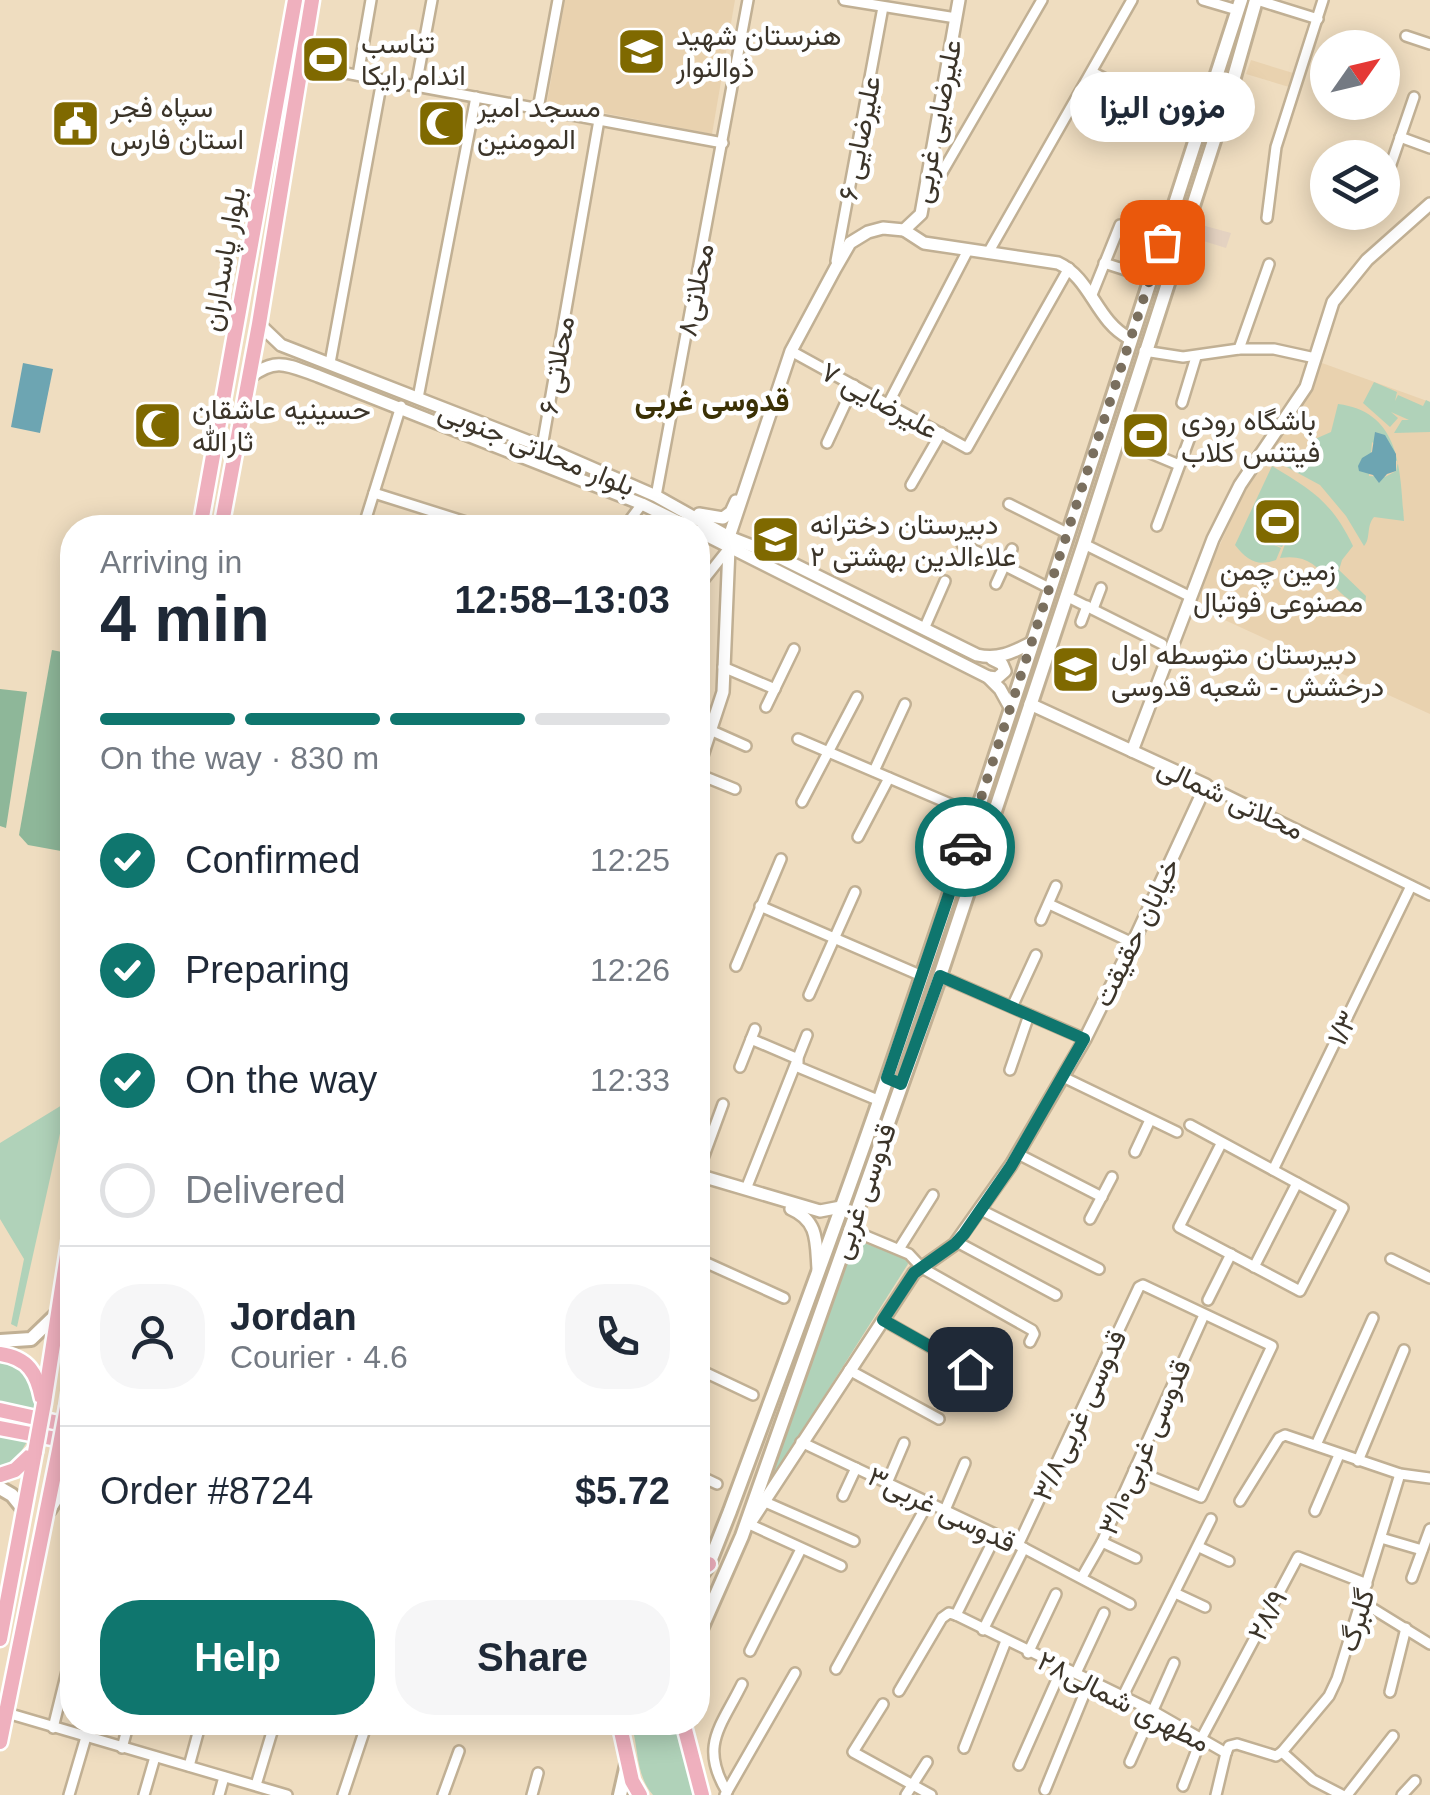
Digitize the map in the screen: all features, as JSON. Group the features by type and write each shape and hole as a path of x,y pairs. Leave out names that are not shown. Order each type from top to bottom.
{"main road":[{"name":"بلوار پاسداران","path":"202,515 295,0"},
{"name":"بلوار پاسداران","path":"223,515 312,0"},
{"name":"قدوسی غربی","path":"710,1550 880,1100 894,1081 940,976 1084,544 1256,0"},
{"name":"قدوسی غربی","path":"711,1607 745,1530 849,1230 922,976 1070,534 1129,338 1239,5"},
{"path":"950,891 966,896"},
{"path":"0,1636 60,1299"},
{"path":"0,1340 31,1339 58,1312"},
{"path":"0,1354 24,1361 34,1371 44,1403"},
{"path":"0,1410 60,1423"},
{"path":"0,1428 60,1444"},
{"path":"0,1475 16,1470 35,1452"},
{"path":"0,1742 60,1469"},
{"path":"0,1488 19,1501 24,1510"},
{"path":"49,1510 60,1492"},
{"path":"621,1735 627,1764 640,1795"},
{"path":"686,1735 697,1778 706,1795"},
{"path":"620,1795 627,1764"}],"street":[{"path":"358,75 372,0"},
{"path":"416,86 432,0"},
{"path":"538,109 558,0"},
{"name":"محلاتی۸","path":"656,496 748,0"},
{"path":"844,0 956,18"},
{"name":"علیرضایی غربی","path":"710,730 723,692 729,542 791,352 850,243 883,228 904,230 921,214 959,0"},
{"path":"925,202 1042,0"},
{"path":"988,253 1132,0"},
{"path":"1203,0 1239,5"},
{"path":"1256,0 1318,18"},
{"path":"1266,218 1276,147 1323,0"},
{"name":"۶ علیرضایی","path":"834,268 883,7"},
{"path":"1406,36 1430,44"},
{"path":"302,66 723,143"},
{"path":"1092,72 1134,94 1126,110"},
{"path":"330,363 382,80"},
{"path":"1399,140 1414,97"},
{"path":"418,398 476,98"},
{"name":"۶ محلاتی","path":"542,447 598,120"},
{"path":"1400,137 1430,148"},
{"path":"1132,752 1213,539 1240,486 1306,387 1333,302 1367,260 1430,204"},
{"path":"1091,297 1120,225"},
{"path":"904,230 924,243 1058,263 1069,268 1108,323 1129,338"},
{"path":"888,404 968,250"},
{"path":"1104,263 1151,278"},
{"path":"1238,349 1269,264"},
{"name":"۷ علیرضایی","path":"791,352 970,447 1069,268"},
{"name":"بلوار محلاتی جنوبی","path":"259,324 281,345 542,447 691,515"},
{"path":"250,377 266,364 280,363 274,354 281,345"},
{"path":"1144,351 1196,356 1238,349 1274,349 1315,358"},
{"path":"1182,403 1196,356"},
{"name":"بلوار محلاتی جنوبی","path":"280,363 664,515"},
{"path":"827,443 854,385"},
{"path":"367,515 404,393"},
{"path":"912,484 941,433"},
{"path":"1157,526 1190,436"},
{"path":"1117,440 1180,465"},
{"name":"علیرضایی غربی","path":"710,515 723,518 730,512 751,470"},
{"path":"374,494 442,515"},
{"path":"634,515 642,504"},
{"path":"1009,504 1070,534"},
{"name":"علیرضایی غربی","path":"684,510 708,515"},
{"name":"بلوار محلاتی جنوبی","path":"710,528 988,677 1011,709"},
{"name":"بلوار محلاتی جنوبی","path":"710,535 776,555 992,659"},
{"path":"710,570 729,542"},
{"path":"962,544 1051,588"},
{"path":"1084,544 1191,597"},
{"path":"996,584 1012,549"},
{"path":"924,629 945,581"},
{"path":"1080,622 1102,588"},
{"path":"1066,596 1162,644"},
{"path":"992,659 1033,642"},
{"path":"766,706 794,649"},
{"path":"988,677 996,678 1005,672 1002,664 992,659"},
{"path":"723,666 775,689"},
{"path":"802,802 857,697"},
{"path":"874,771 905,704"},
{"name":"محلاتی شمالی","path":"1030,704 1430,894"},
{"path":"710,730 746,746"},
{"path":"798,739 976,814"},
{"path":"710,777 735,789"},
{"path":"858,837 889,778"},
{"name":"خیابان حقیقت","path":"745,1530 914,1273 957,1242 1018,1154 1133,943 1206,785"},
{"path":"736,966 781,859"},
{"path":"1041,920 1056,886"},
{"name":"۱/۳","path":"1273,1170 1411,886"},
{"path":"809,995 855,892"},
{"path":"1049,904 1133,943"},
{"path":"760,906 922,976"},
{"path":"1012,1007 1036,955"},
{"path":"940,976 1084,1039"},
{"path":"1010,1070 1030,1015"},
{"path":"740,1067 754,1034 798,1059"},
{"path":"746,1189 808,1035"},
{"path":"798,1059 798,1067 880,1100"},
{"path":"1063,1077 1178,1132"},
{"path":"710,1142 724,1104"},
{"path":"1135,1152 1150,1120"},
{"path":"1190,1126 1343,1208 1300,1292 1180,1228 1221,1144"},
{"path":"1018,1154 1102,1197"},
{"path":"1090,1220 1112,1177"},
{"path":"710,1178 820,1211 840,1207"},
{"path":"1254,1267 1296,1184"},
{"path":"762,1194 765,1200 796,1210 808,1219 816,1235 818,1271"},
{"path":"899,1250 932,1196"},
{"path":"980,1210 1098,1269"},
{"path":"849,1230 899,1250 922,1268 1032,1330 1030,1342"},
{"path":"957,1242 1056,1295"},
{"path":"1208,1300 1232,1254"},
{"path":"1391,1258 1430,1278"},
{"path":"710,1264 784,1298"},
{"name":"قدوسی غربی۳/۸","path":"983,1630 1141,1285 1204,1315"},
{"path":"1134,1470 1201,1497 1272,1346 1204,1315"},
{"name":"قدوسی غربی۳/۱۰","path":"1082,1577 1102,1542 1204,1315"},
{"path":"1316,1444 1373,1318"},
{"path":"883,1320 999,1386"},
{"path":"1358,1461 1404,1350"},
{"path":"849,1370 939,1420"},
{"path":"710,1376 752,1395"},
{"path":"1240,1501 1279,1438 1285,1435 1400,1474 1430,1478"},
{"name":"قدوسی غربی۳","path":"801,1442 1021,1546 1130,1604"},
{"path":"887,1483 904,1443"},
{"path":"1315,1511 1338,1455"},
{"path":"944,1510 965,1463"},
{"path":"844,1496 856,1468"},
{"name":"گلبرگ","path":"1282,1752 1329,1696 1400,1474"},
{"path":"710,1481 717,1484"},
{"path":"763,1502 854,1541"},
{"path":"836,1669 928,1502"},
{"path":"1123,1696 1211,1519"},
{"path":"1412,1578 1430,1528"},
{"path":"745,1530 841,1566"},
{"path":"899,1691 942,1618 956,1615 996,1535"},
{"path":"1381,1538 1422,1550"},
{"path":"1102,1542 1136,1558"},
{"path":"1198,1547 1230,1561"},
{"path":"750,1651 801,1549"},
{"name":"۲۸/۹","path":"1201,1739 1298,1557 1367,1584"},
{"path":"1176,1593 1204,1607"},
{"path":"1028,1652 1056,1594"},
{"path":"1362,1602 1430,1644"},
{"path":"1076,1673 1104,1613"},
{"name":"مطهرى شمالى۲۸","path":"956,1615 1151,1710 1226,1754 1216,1795"},
{"path":"1390,1692 1406,1628"},
{"path":"964,1748 1006,1641"},
{"path":"1130,1762 1174,1662"},
{"path":"1019,1765 1062,1668"},
{"path":"726,1793 795,1673"},
{"path":"1046,1790 1090,1680"},
{"path":"726,1793 716,1774 712,1752 742,1684"},
{"path":"53,1728 60,1700"},
{"path":"883,1704 854,1752 930,1795"},
{"path":"7,1714 60,1730"},
{"path":"76,1735 288,1795"},
{"path":"122,1748 126,1735"},
{"path":"189,1766 197,1735"},
{"path":"256,1786 271,1735"},
{"path":"343,1795 363,1735"},
{"path":"1226,1754 1229,1746 1237,1744 1276,1756 1282,1752 1313,1780 1344,1795 1393,1736"},
{"path":"69,1795 86,1738"},
{"path":"1183,1786 1201,1739"},
{"path":"443,1795 459,1751"},
{"path":"144,1795 155,1757"},
{"path":"906,1795 928,1762"},
{"path":"532,1795 538,1773"},
{"path":"219,1795 224,1777"},
{"path":"1402,1795 1415,1781"}],"shaded area":[{"name":"هنرستان شهید ذوالنوار","path":"565,0 735,0 712,134 547,102"},
{"path":"1251,60 1293,73 1289,87 1246,74"},
{"path":"1198,224 1231,233 1226,248 1194,238"},
{"path":"1322,363 1430,402 1430,714 1192,605 1246,488"}],"green space":[{"path":"1374,382 1397,392 1395,401 1398,395 1423,406 1426,400 1430,402 1430,432 1394,433 1402,420 1409,420 1391,412 1398,418 1390,427 1363,403"},
{"path":"1338,404 1359,409 1375,419 1394,447 1397,462 1372,442 1369,476 1385,477 1396,471 1398,463 1404,521 1374,517 1364,546 1320,485 1283,465 1284,461 1301,465 1315,439 1331,432"},
{"path":"1272,466 1310,490 1337,518 1353,546 1339,570 1366,596 1365,605 1343,594 1308,561 1280,558 1288,536 1282,547 1272,544 1281,548 1276,560 1269,562 1253,561 1235,545"},
{"path":"52,650 60,652 60,851 28,845 19,835"},
{"path":"0,689 27,692 6,828 0,826"},
{"path":"60,1106 60,1134 17,1327 11,1324 24,1259 0,1219 0,1143"},
{"path":"856,1240 907,1259 908,1264 771,1480 771,1469"},
{"path":"0,1359 18,1363 35,1384 34,1411 0,1403"},
{"path":"0,1436 28,1440 16,1460 0,1467"},
{"path":"633,1735 678,1735 696,1795 653,1795 640,1770"}],"water":[{"path":"23,363 53,369 40,433 11,427"},
{"path":"1375,432 1385,435 1396,454 1396,471 1379,483 1373,475 1359,471 1358,466 1372,452"}],"way so far":[{"path":"965,847 1162,242"}],"place":[{"name":"هنرستان شهید ذوالنوار","path":"641,51"},
{"name":"تناسب اندام رایکا","path":"326,59"},
{"name":"سپاه فجر استان فارس","path":"75,123"},
{"name":"مسجد امیر المومنین","path":"442,123"},
{"name":"مزون الیزا","path":"1162,242"},
{"name":"حسینیه عاشقان ثارالله","path":"157,425"},
{"name":"باشگاه رودی فیتنس کلاب","path":"1146,436"},
{"name":"زمین چمن مصنوعی فوتبال","path":"1278,522"},
{"name":"دبیرستان دخترانه علاءالدین بهشتی ۲","path":"775,540"},
{"name":"دبیرستان متوسطه اول درخشش - شعبه قدوسی","path":"1076,670"}],"district":[{"name":"قدوسی غربی","path":"712,401"}],"route":[{"path":"965,847 887,1078 901,1084 940,976 1084,1039 1011,1166 964,1234 914,1273 883,1320 970,1369"}]}
